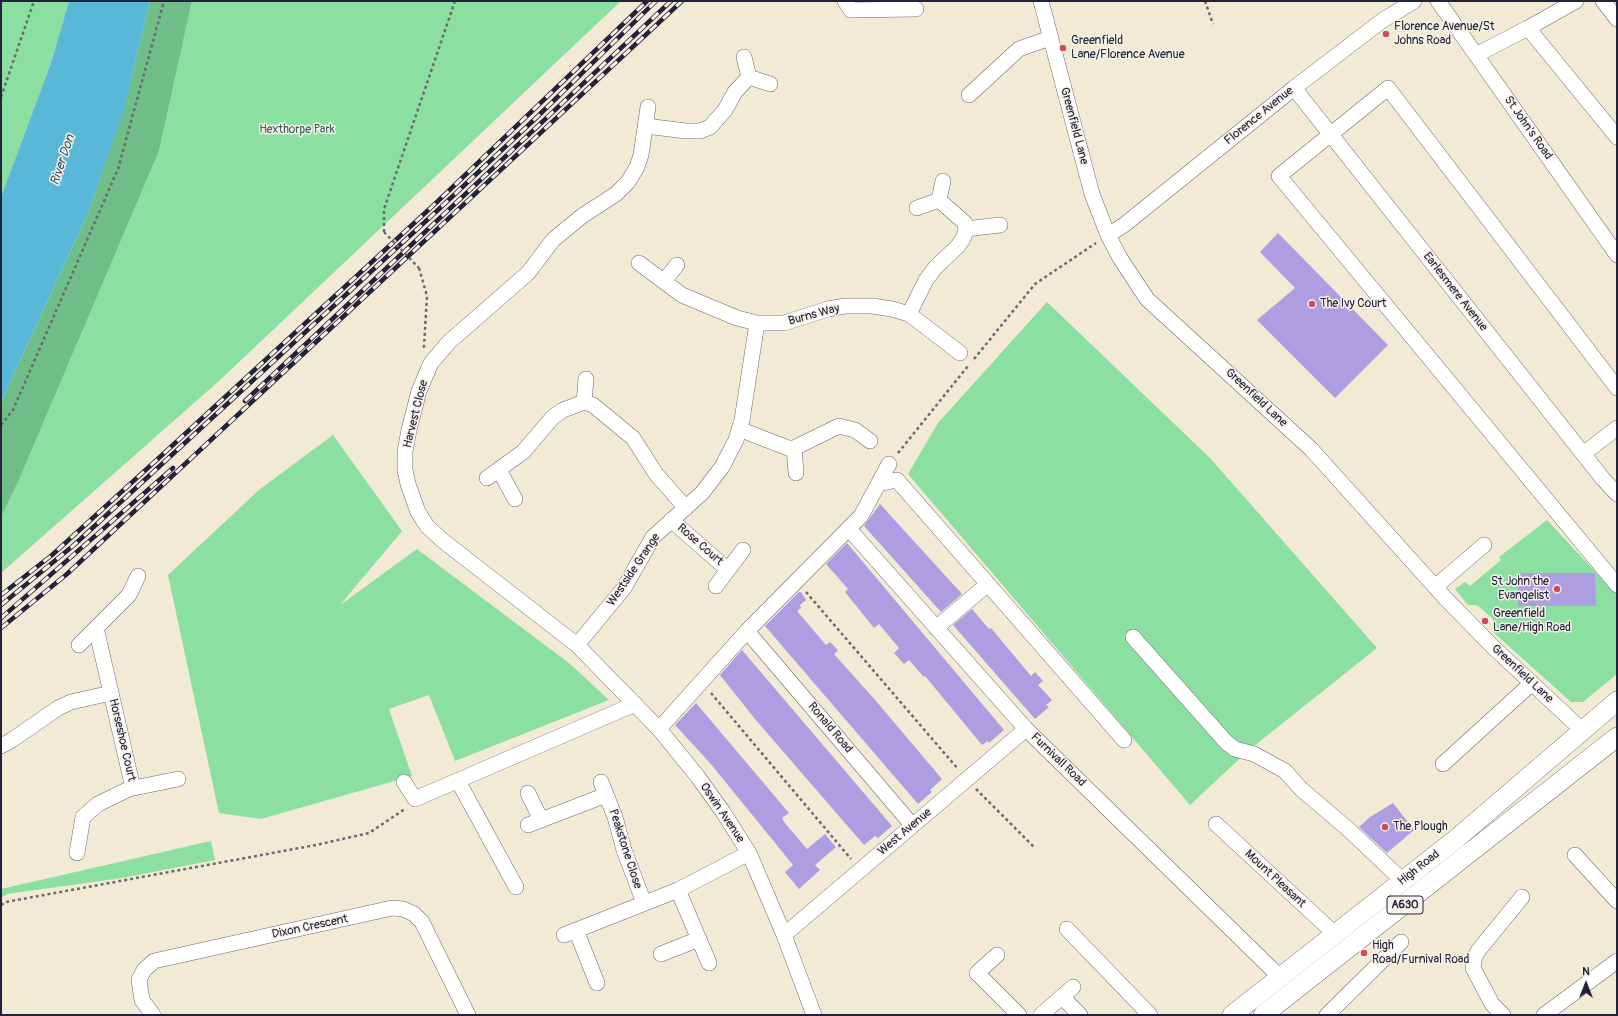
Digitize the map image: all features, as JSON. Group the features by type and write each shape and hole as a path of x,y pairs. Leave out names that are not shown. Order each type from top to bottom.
{"main road":[{"name":"High Road","path":"1263,1015 1588,744 1617,701"},
{"path":"1588,744 1598,742 1617,727"},
{"name":"High Road","path":"1232,1015 1456,839 1588,744 1617,737"}],"street":[{"path":"845,1 851,10 916,9"},
{"name":"Greenfield Lane","path":"1041,1 1092,194 1108,235 1120,258 1147,299 1311,449 1435,587 1491,645 1532,683 1588,744"},
{"name":"Florence Avenue","path":"1108,235 1124,225 1294,88 1383,20 1414,1"},
{"name":"St John's Road","path":"1438,1 1617,255"},
{"path":"1476,55 1576,1"},
{"path":"1603,1 1617,19"},
{"path":"1528,28 1617,137"},
{"path":"969,95 1020,49 1050,38"},
{"path":"744,57 750,77"},
{"path":"750,77 770,84"},
{"path":"646,126 686,131 700,131 710,127 725,110 735,92 750,77"},
{"name":"Earlesmere Avenue","path":"1294,88 1583,454 1617,494"},
{"path":"1617,388 1388,88 1280,176 1617,585"},
{"name":"Harvest Close","path":"577,645 442,540 427,526 418,512 408,484 405,470 406,451 419,391 431,363 449,342 528,273 553,240 582,216 616,194 628,182 637,167 641,155 648,107"},
{"path":"939,200 943,181"},
{"path":"917,208 939,200"},
{"path":"909,314 926,280 935,268 958,246 964,237 966,229 964,223 939,200"},
{"path":"966,229 1000,225"},
{"name":"Burns Way","path":"639,263 682,294 720,313 757,322 784,323 809,317 828,309 845,306 892,308 909,314 960,353"},
{"path":"664,281 677,265"},
{"name":"Westside Grange","path":"577,645 624,588 653,537 702,493 722,466 742,420 757,322"},
{"path":"584,402 586,379"},
{"path":"515,499 493,474 523,452 553,417 570,406 584,402 593,405 633,438 656,474 686,508"},
{"path":"739,429 788,448 794,448 838,426 855,430 870,441"},
{"path":"1583,454 1617,428"},
{"path":"794,448 796,473"},
{"path":"659,730 747,631 861,516 889,464"},
{"path":"878,484 897,480 1124,740"},
{"name":"Rose Court","path":"671,520 728,570"},
{"name":"Furnivall Road","path":"848,529 1026,729 1281,978"},
{"path":"1435,587 1484,545"},
{"name":"Rose Court","path":"716,586 743,550"},
{"path":"79,645 129,595 138,576"},
{"path":"936,628 988,584"},
{"name":"Horseshoe Court","path":"96,628 133,788"},
{"name":"Ronald Road","path":"747,631 912,825"},
{"path":"1133,637 1226,742 1235,749 1254,754 1285,771 1301,789 1348,829 1403,881"},
{"name":"Oswin Avenue","path":"577,645 636,704 659,730 706,788 749,853 784,935 814,1015"},
{"path":"1443,764 1532,683"},
{"name":"Horseshoe Court","path":"1,746 58,708 71,702 111,693"},
{"path":"404,782 416,799 636,704"},
{"name":"West Avenue","path":"784,935 1026,729"},
{"name":"Horseshoe Court","path":"77,853 83,817 98,804 119,792 178,779"},
{"path":"458,781 516,887"},
{"name":"Peakstone Close","path":"528,793 534,822 604,788 615,817 628,862 644,904"},
{"name":"Mount Pleasant","path":"1216,824 1335,934"},
{"name":"Peakstone Close","path":"597,983 570,932 678,890 749,853"},
{"path":"1575,855 1617,902"},
{"path":"678,890 709,963"},
{"path":"1503,1015 1492,1004 1474,968 1474,959 1478,951 1522,897"},
{"name":"Dixon Crescent","path":"153,1015 142,1000 139,980 144,970 154,961 392,908 403,909 414,914 422,922 468,1015"},
{"path":"1067,929 1150,1015"},
{"path":"661,954 699,939"},
{"path":"1327,1015 1401,942"},
{"path":"997,955 977,973 1020,1015"},
{"path":"1544,1015 1617,961"},
{"path":"1041,1015 1073,986"},
{"path":"1062,997 1080,1015"}],"path":[{"path":"1,96 34,1"},
{"path":"1,425 13,410 118,169 164,1"},
{"path":"431,363 424,347 427,296 419,268 384,232 384,209 455,1"},
{"path":"1205,1 1213,24"},
{"path":"889,464 1035,284 1108,235"},
{"path":"797,581 967,779 1034,847"},
{"path":"701,682 860,870"},
{"path":"1,905 6,902 316,845 369,833 400,814 416,799"}],"green space":[{"path":"1,1 69,1 51,63 1,197"},
{"path":"150,1 192,1 159,151 19,480 1,517 1,402 89,211 125,105"},
{"name":"Hexthorpe Park","path":"192,1 621,1 219,381 1,573 1,517 19,480 159,151"},
{"path":"1047,302 1210,458 1377,648 1249,750 1190,805 908,474 938,423"},
{"path":"333,435 402,531 340,605 417,549 569,663 609,700 455,761 429,695 389,709 412,776 261,819 219,813 168,575 260,489"},
{"path":"1547,520 1617,595 1617,674 1583,702 1571,702 1493,632 1493,619 1477,605 1468,605 1455,589 1465,582 1470,586 1501,560 1499,557"},
{"path":"211,841 215,860 122,878 7,894 1,898 1,889"}],"water":[{"name":"River Don","path":"69,1 150,1 124,110 89,211 1,402 1,197 51,63"}],"building":[{"name":"The Ivy Court","path":"1278,233 1388,345 1335,398 1257,320 1295,288 1260,252"},
{"path":"880,504 962,594 941,612 864,526"},
{"path":"847,543 1004,730 989,743 988,741 982,745 925,676 924,677 909,660 904,664 894,653 899,648 879,624 874,628 845,592 848,589 826,564"},
{"name":"St John the Evangelist","path":"1518,573 1595,573 1596,606 1518,606"},
{"path":"799,592 801,592 806,600 800,605 801,608 797,611 826,645 830,642 834,646 838,651 834,654 942,779 930,790 932,792 918,804 765,626"},
{"path":"972,609 989,629 991,628 1031,676 1035,672 1043,681 1038,685 1052,700 1046,705 1049,707 1035,719 953,625"},
{"path":"742,650 892,826 878,838 875,836 864,845 755,719 720,675"},
{"path":"696,703 789,813 782,818 784,822 807,849 825,834 836,847 815,865 820,870 799,889 785,872 793,865 710,763 675,725"},
{"name":"The Plough","path":"1393,803 1414,830 1387,853 1359,827 1370,817"}],"railway":[{"path":"1,595 52,555 161,456 437,202 647,1"},
{"path":"1,605 74,545 439,209 536,118 656,1"},
{"path":"245,401 671,1"},
{"path":"1,628 67,574 682,1"},
{"path":"1,618 173,468"}],"place":[{"name":"Florence Avenue/St Johns Road","path":"1386,34"},
{"name":"Greenfield Lane/Florence Avenue","path":"1063,48"},
{"name":"The Ivy Court","path":"1312,304"},
{"name":"St John the Evangelist","path":"1557,589"},
{"name":"Greenfield Lane/High Road","path":"1485,621"},
{"name":"The Plough","path":"1385,827"},
{"name":"High Road/Furnival Road","path":"1364,953"}]}
